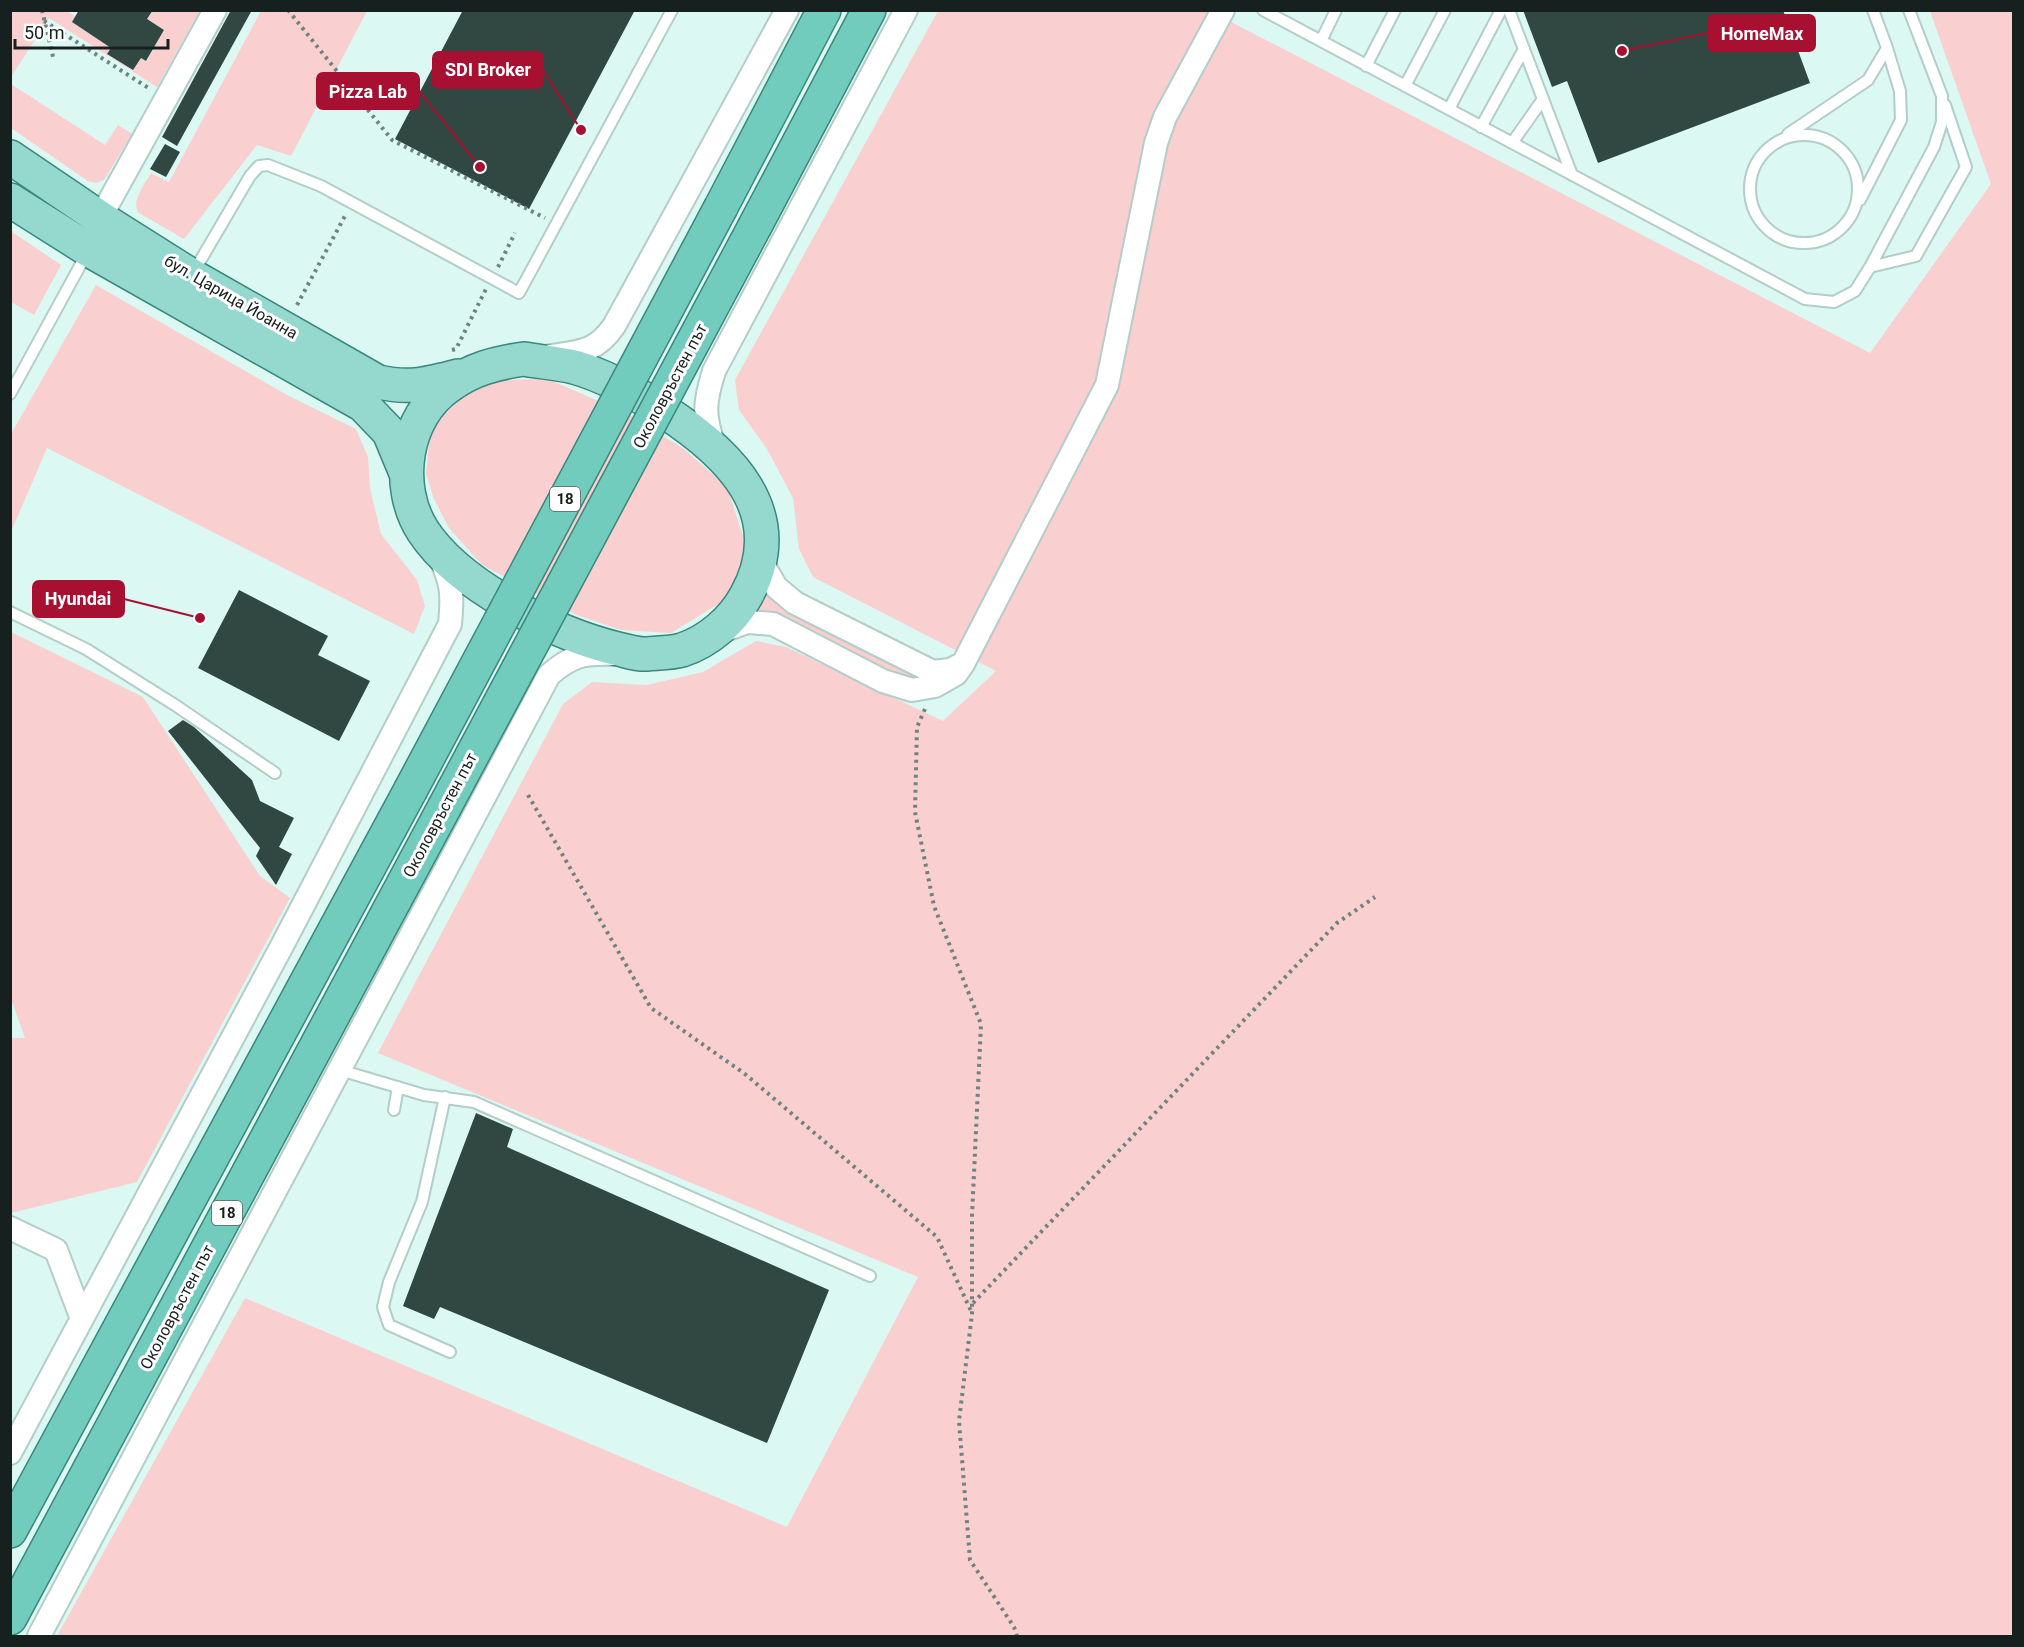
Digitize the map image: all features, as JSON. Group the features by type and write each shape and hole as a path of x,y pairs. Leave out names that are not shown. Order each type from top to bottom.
{"highway":[{"name":"18","path":"10,1531 410,791 824,10"},
{"name":"Околовръстен път","path":"10,1618 869,10"}],"main road":[{"name":"бул. Царица Йоанна","path":"10,158 100,219 192,276 378,382 400,387 469,374"},
{"name":"бул. Царица Йоанна","path":"10,200 89,250 363,405 389,432 406,473"},
{"path":"524,359 574,367 634,392 678,420 715,448 736,470 750,491 758,513 761,536 760,560 753,584 740,608 713,634 681,650 643,655 565,633 494,595 459,568 432,543 422,529 410,502 406,473 409,445 419,422 432,402 447,387 469,374 494,364 524,359"}],"street":[{"path":"100,219 215,10"},
{"path":"524,359 590,349 607,336 787,10"},
{"name":"Околовръстен път","path":"715,448 706,423 706,394 714,370 906,10"},
{"path":"713,634 747,622 773,624 883,681 912,690 935,686 956,674 1107,385 1156,143 1165,117 1223,10"},
{"path":"10,1453 278,953 450,624 453,594 448,574 432,543"},
{"path":"760,560 776,587 795,603 933,672 950,670 963,664"},
{"name":"Околовръстен път","path":"39,1636 549,675 567,660 595,653 643,655"},
{"path":"10,1228 56,1250 82,1319"}],"lane":[{"path":"192,276 250,176 259,166 268,165 321,186 519,294 672,10"},
{"path":"1263,10 1805,299 1834,302 1855,291 1934,147 1942,122 1942,96"},
{"path":"1283,21 1288,10"},
{"path":"1321,41 1336,10"},
{"path":"1366,66 1395,10"},
{"path":"1405,86 1445,10"},
{"path":"1449,109 1501,10"},
{"path":"1509,10 1572,175"},
{"path":"1873,10 1887,48 1900,91 1901,120 1853,213 1842,228 1829,237 1811,243 1791,242 1774,234 1765,227 1754,211 1750,188 1758,160 1771,146 1868,80 1887,48"},
{"path":"1870,267 1916,256 1966,167 1909,10"},
{"path":"1481,127 1524,49"},
{"path":"1512,143 1543,99"},
{"path":"1771,146 1781,140 1799,135 1818,136 1843,150 1853,165 1858,183 1858,195 1853,213"},
{"path":"10,394 89,250"},
{"path":"10,612 86,649 175,705 275,773"},
{"path":"340,1070 424,1095 474,1102 870,1276"},
{"path":"394,1110 398,1087"},
{"path":"445,1097 422,1202 389,1282 382,1307 389,1324 450,1352"}],"path":[{"path":"42,10 54,61"},
{"path":"288,10 392,140 557,224"},
{"path":"44,21 166,99"},
{"path":"293,313 352,203"},
{"path":"935,686 917,727 915,812 934,906 981,1024 972,1216 972,1314 959,1421 970,1560 1014,1627 1017,1636"},
{"path":"528,795 651,1008 745,1074 937,1237 972,1314"},
{"path":"972,1304 1337,923 1375,897"}],"shaded area":[{"path":"197,10 199,12 157,87 49,18 11,77 11,11 67,11 75,16 72,22 111,48 108,54 132,70 141,58 147,61 164,30 147,19 153,11"},
{"path":"261,11 367,11 291,156 257,145 184,239 139,213 137,198 151,173 169,182"},
{"path":"938,11 1210,11 1870,353 1991,184 1930,11 2013,11 2013,1636 57,1636 245,1298 787,1527 918,1277 378,1053 563,704 592,682 647,685 703,672 756,641 786,647 943,721 996,671 813,577 799,549 793,498 767,449 739,410 735,380"},
{"path":"11,84 105,145 118,125 132,134 104,180 96,183 88,181 11,128"},
{"path":"11,231 61,265 34,315 11,302"},
{"path":"96,285 287,395 356,429 368,457 370,488 381,534 417,580 425,606 414,634 47,448 11,532 11,434"},
{"path":"548,379 628,414 684,449 727,487 746,545 739,576 725,600 671,633 621,630 577,615 482,565 449,528 434,499 426,474 430,434 468,390 500,380"},
{"path":"763,580 791,610 914,675 915,678 900,676 780,614 760,611 745,612"},
{"path":"11,632 143,697 260,876 290,898 137,1182 11,1213 11,1038 25,1038 10,996"}],"building":[{"path":"79,10 153,10 147,19 164,30 146,61 141,58 133,70 107,54 111,48 72,22"},
{"path":"231,10 252,10 177,146 162,137"},
{"path":"463,10 635,10 529,209 395,139"},
{"path":"1523,10 1783,10 1810,83 1598,163 1567,81 1552,87"},
{"path":"165,144 180,152 166,177 150,169"},
{"path":"239,590 328,636 318,655 370,681 339,741 198,668"},
{"path":"183,720 194,727 252,780 260,801 294,818 279,847 292,854 276,885 256,856 260,848 168,731"},
{"path":"476,1113 513,1129 507,1147 829,1290 767,1443 440,1307 434,1319 403,1306"}],"place":[{"name":"HomeMax","path":"1622,51"},
{"name":"SDI Broker","path":"581,130"},
{"name":"Pizza Lab","path":"480,167"},
{"name":"Hyundai","path":"200,618"}]}
